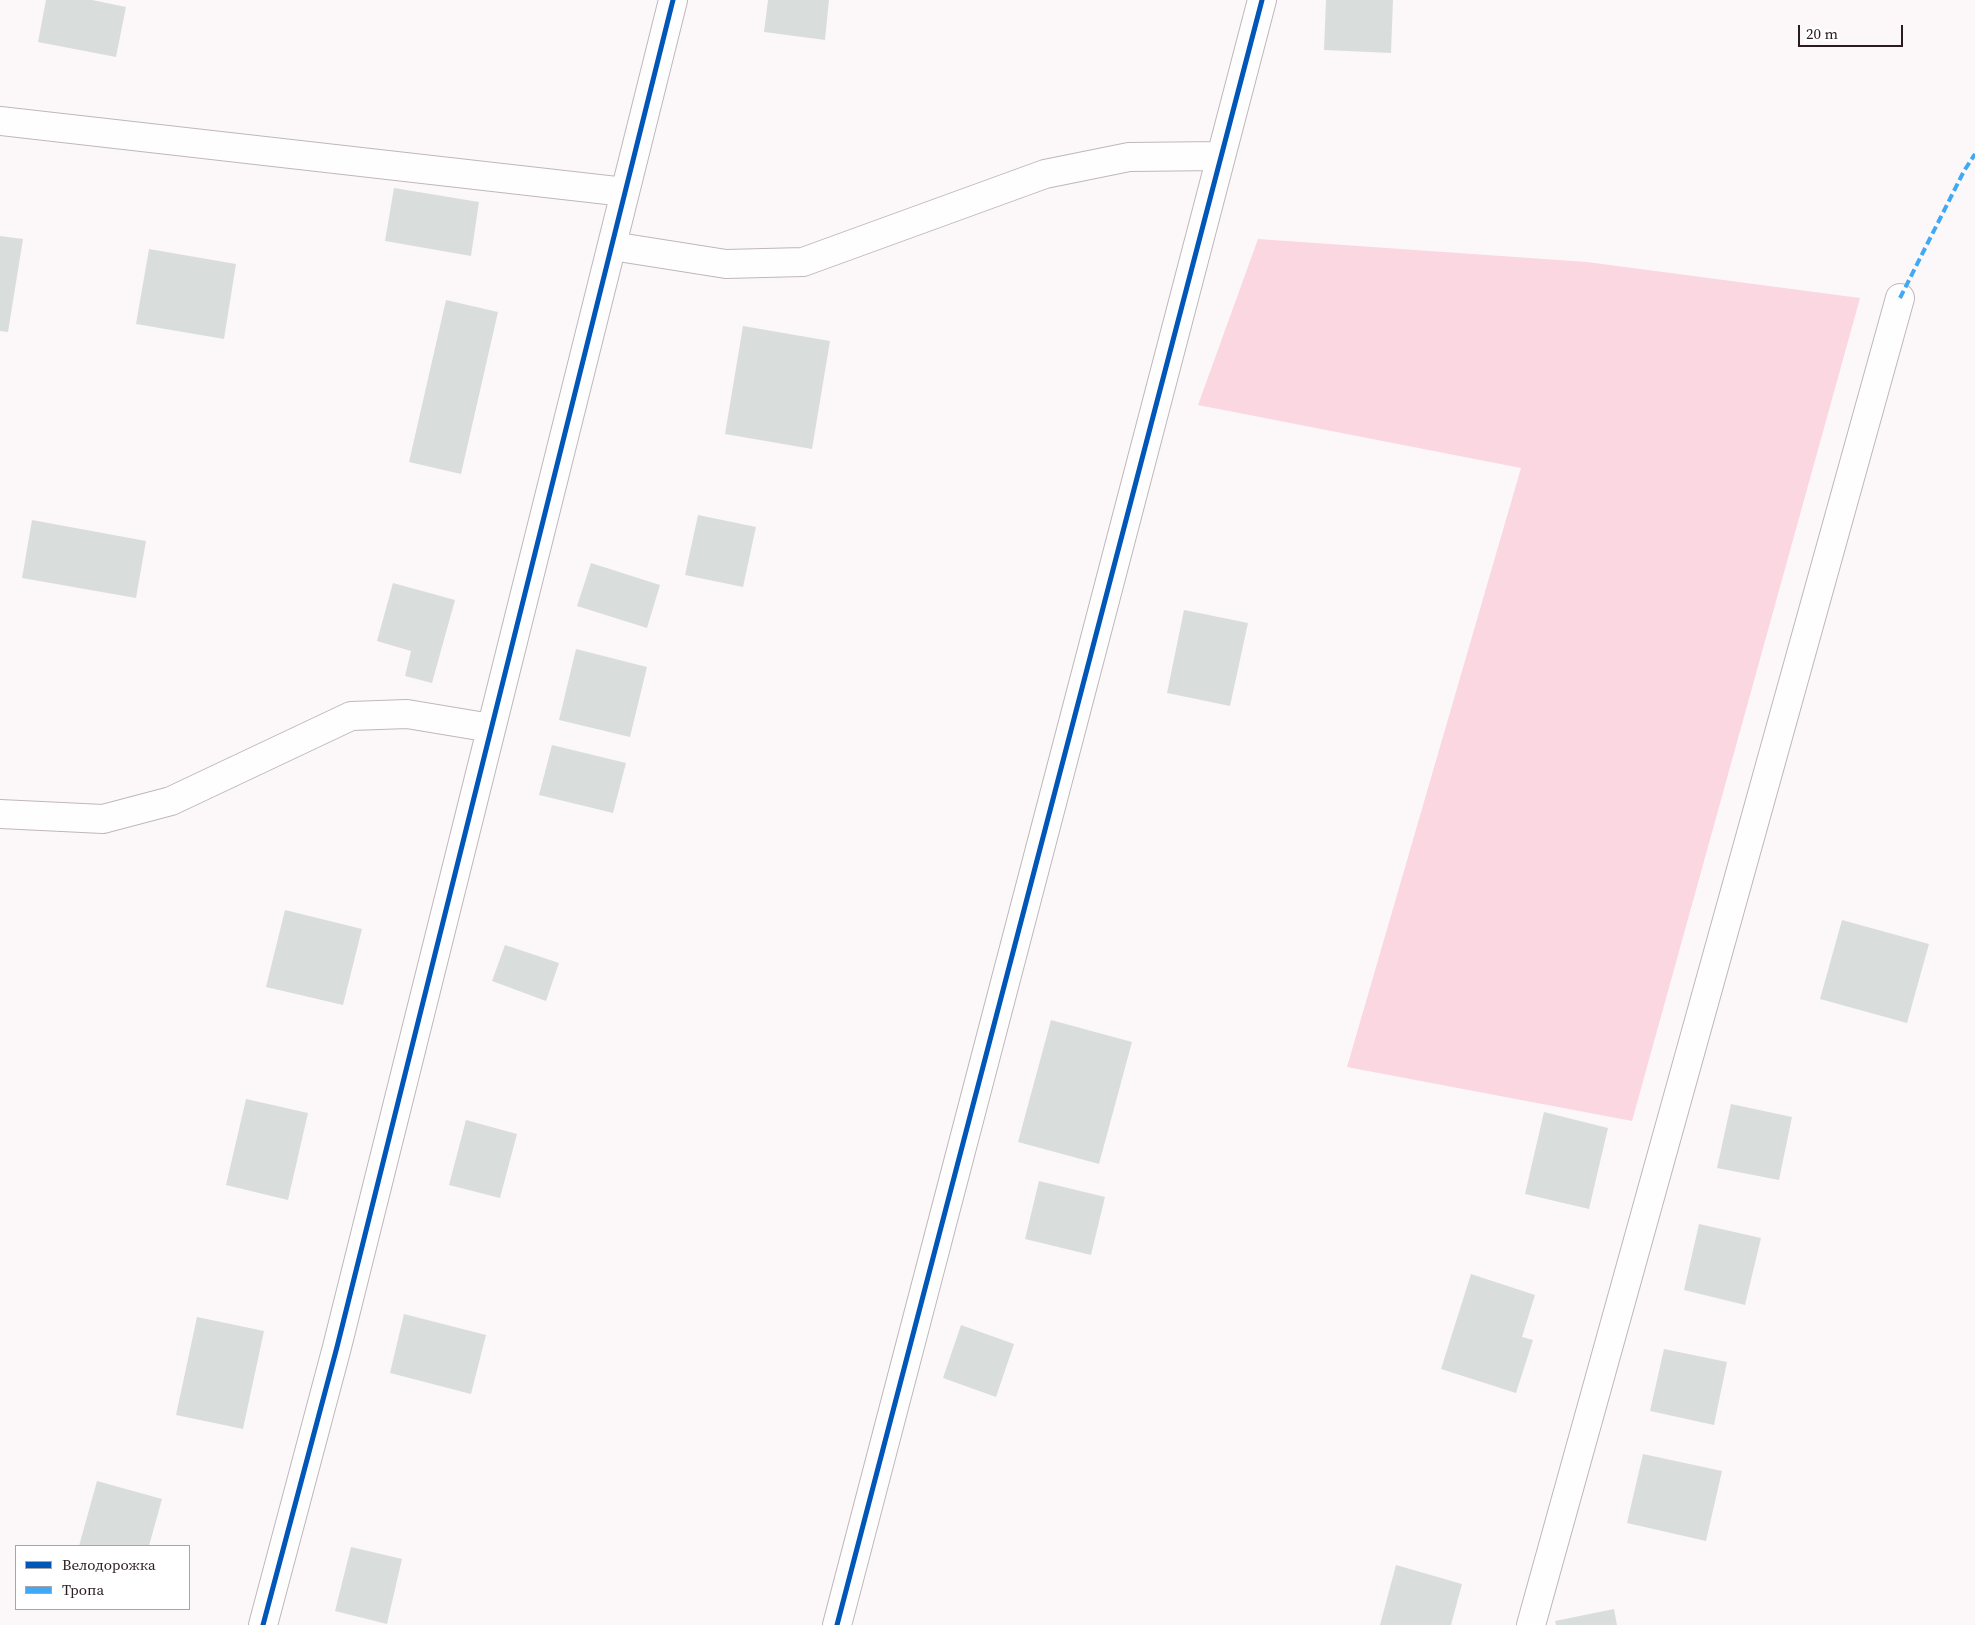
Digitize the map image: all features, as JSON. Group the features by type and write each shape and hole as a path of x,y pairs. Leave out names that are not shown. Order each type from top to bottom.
{"street":[{"path":"263,1625 338,1347 673,0"},
{"path":"837,1625 1262,0"},
{"path":"0,121 625,192"},
{"path":"612,246 726,264 804,262 1045,174 1129,157 1220,156"},
{"path":"1531,1625 1900,298"},
{"path":"0,814 102,819 171,801 351,716 407,714 491,728"}],"shaded area":[{"path":"1258,239 1587,262 1860,298 1632,1121 1347,1067 1521,468 1198,405"}],"building":[{"path":"46,0 92,0 126,7 116,57 38,42"},
{"path":"768,0 829,0 825,40 764,32"},
{"path":"1326,0 1393,0 1391,53 1324,50"},
{"path":"394,188 479,202 471,256 385,241"},
{"path":"0,236 23,239 8,332 0,331"},
{"path":"149,249 236,264 224,339 136,324"},
{"path":"446,300 498,312 461,474 409,462"},
{"path":"743,326 830,341 812,449 725,434"},
{"path":"698,515 756,527 743,587 685,575"},
{"path":"32,520 146,541 136,598 22,578"},
{"path":"591,563 660,585 647,628 577,606"},
{"path":"393,583 455,600 432,683 405,676 411,651 377,641"},
{"path":"1184,610 1248,623 1230,706 1167,693"},
{"path":"576,649 647,667 630,737 559,720"},
{"path":"552,745 626,763 613,813 539,795"},
{"path":"285,910 362,929 343,1005 266,987"},
{"path":"1842,920 1929,944 1907,1023 1820,999"},
{"path":"505,945 559,963 546,1001 492,981"},
{"path":"1051,1020 1132,1042 1099,1164 1018,1142"},
{"path":"246,1099 308,1113 288,1200 226,1185"},
{"path":"1731,1104 1792,1117 1779,1180 1717,1168"},
{"path":"1544,1112 1608,1128 1589,1209 1525,1194"},
{"path":"466,1120 517,1134 500,1198 449,1185"},
{"path":"1039,1181 1105,1197 1091,1255 1025,1239"},
{"path":"1699,1224 1761,1238 1745,1305 1684,1290"},
{"path":"1471,1274 1535,1295 1522,1337 1533,1340 1516,1393 1441,1369"},
{"path":"404,1314 486,1335 471,1394 390,1373"},
{"path":"197,1317 264,1331 243,1429 176,1415"},
{"path":"961,1325 1014,1344 996,1397 943,1378"},
{"path":"1664,1349 1727,1362 1714,1425 1650,1411"},
{"path":"1643,1454 1722,1471 1706,1541 1627,1523"},
{"path":"97,1481 162,1499 149,1545 79,1545"},
{"path":"351,1547 402,1559 387,1624 335,1611"},
{"path":"1396,1565 1462,1584 1451,1625 1380,1625"},
{"path":"1614,1609 1617,1625 1556,1625 1555,1621"}],"marked path":[{"path":"1900,298 1964,171 1975,154"}],"cycle path":[{"path":"263,1625 337,1347 673,0"},
{"path":"837,1625 1262,0"}]}
